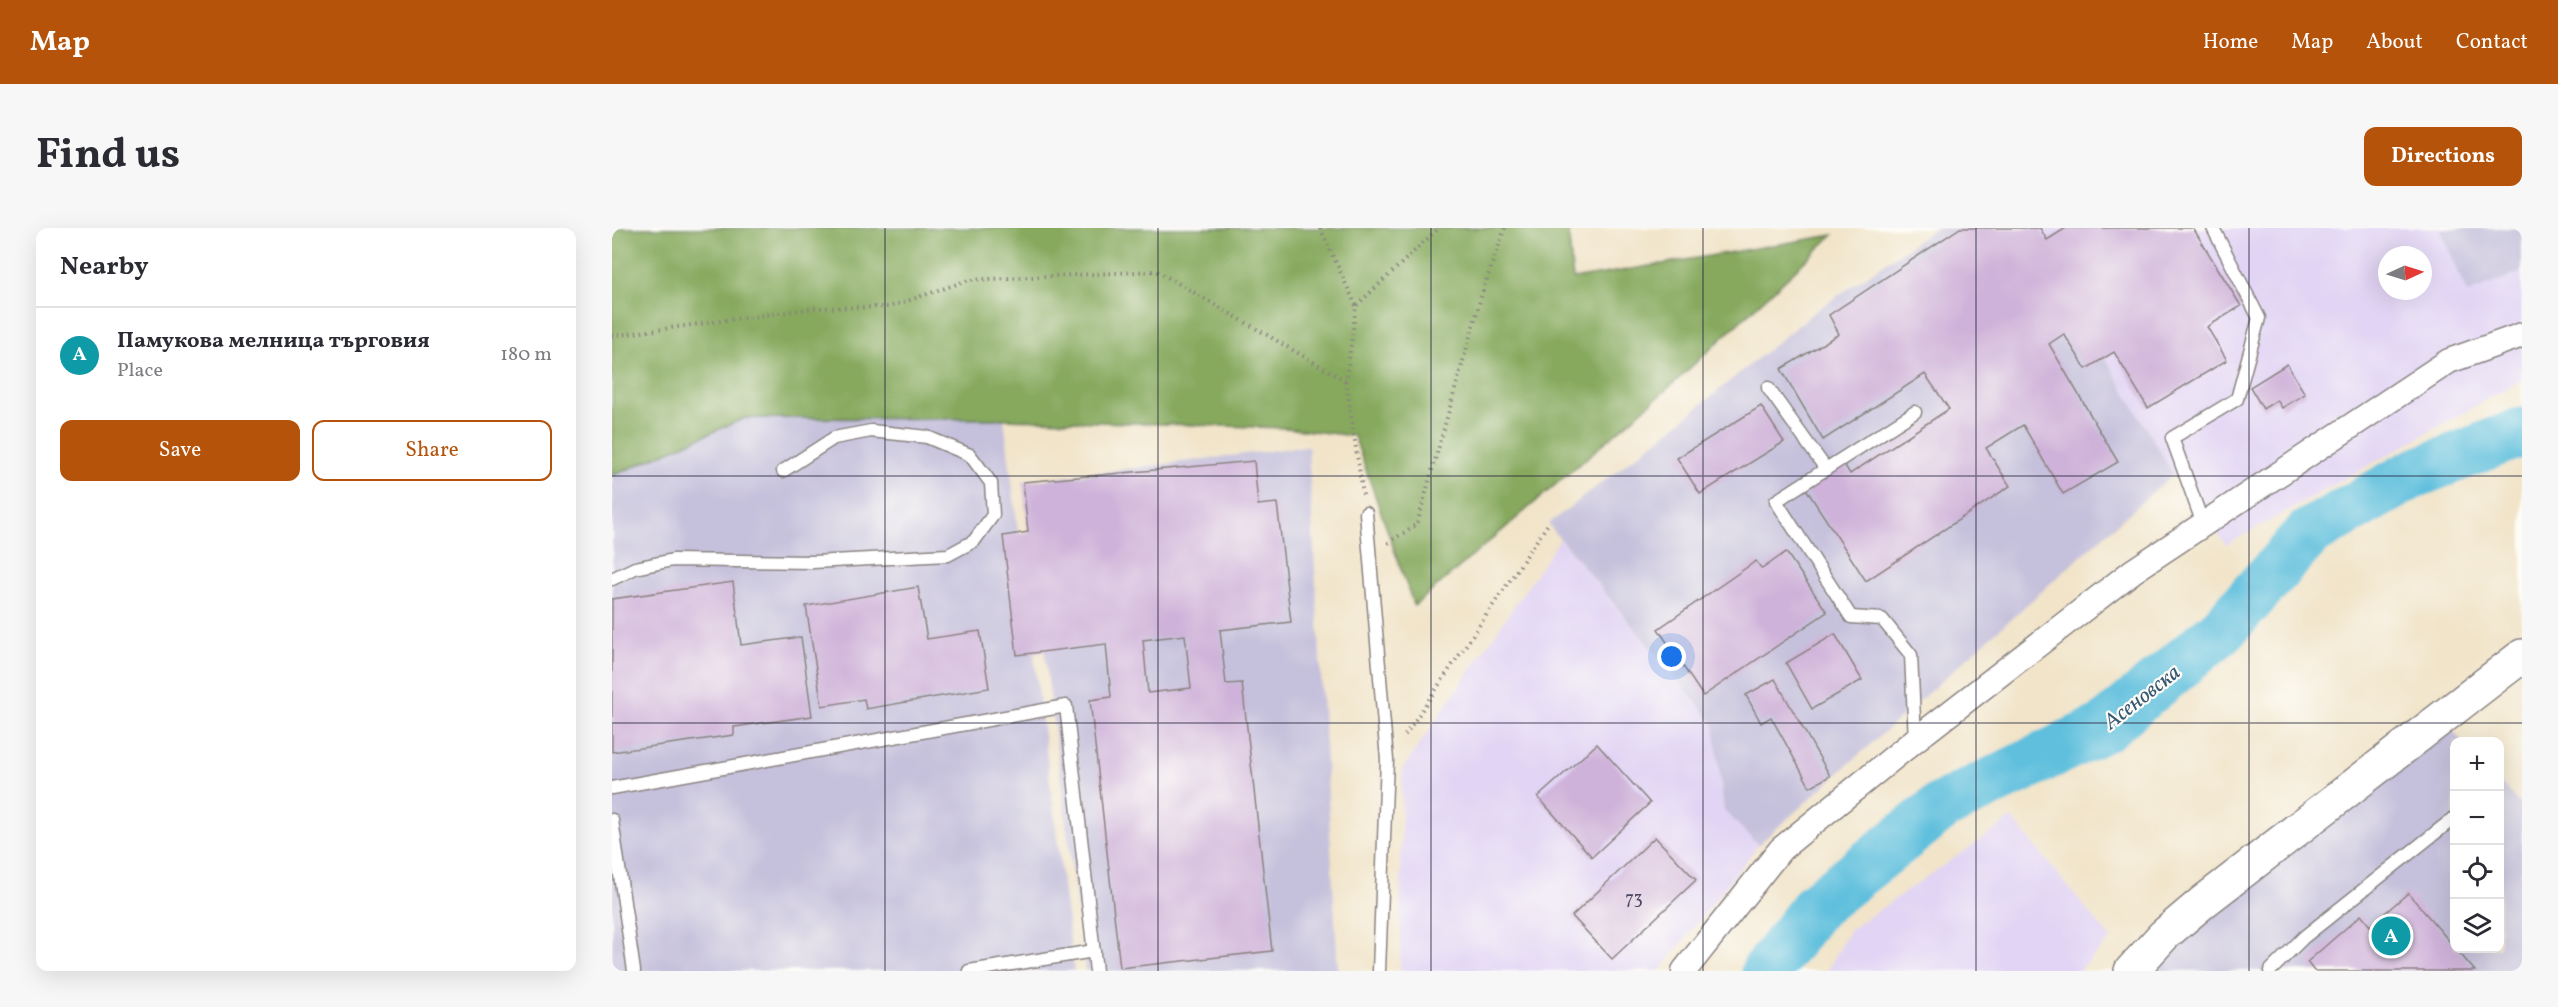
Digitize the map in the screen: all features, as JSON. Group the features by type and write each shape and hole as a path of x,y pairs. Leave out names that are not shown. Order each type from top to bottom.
{"main road":[{"path":"2131,971 2164,936 2203,902 2522,656"}],"street":[{"path":"1684,971 1781,849 1915,740 2133,571 2449,361 2522,334"}],"lane":[{"path":"2203,524 2172,438 2237,399 2259,318 2214,228"},
{"path":"1768,388 1826,469"},
{"path":"1914,412 1776,501 1851,617 1881,619 1911,655 1915,740"},
{"path":"612,579 635,567 673,560 813,562 948,555 974,541 993,515 991,483 970,455 927,437 871,431 834,438 783,471"},
{"path":"1366,513 1387,760 1379,971"},
{"path":"612,789 1065,706 1096,971"},
{"path":"612,819 634,971"},
{"path":"2270,971 2304,937 2450,821"},
{"path":"969,971 1094,951"}],"path":[{"path":"1320,228 1356,306 1346,381 1366,513"},
{"path":"1356,306 1439,228"},
{"path":"1370,555 1418,524 1484,287 1505,228"},
{"path":"612,336 815,308 889,307 969,280 1157,271 1346,381"},
{"path":"1387,760 1548,524"}],"shaded area":[{"path":"1936,228 2030,228 2173,474 1758,845 1724,810 1714,724 1548,524 1669,431 1813,313"},
{"path":"2030,228 2522,228 2522,380 2226,545 2173,474"},
{"path":"2440,228 2522,228 2522,272 2467,293"},
{"path":"745,418 1004,419 1074,971 612,971 612,476"},
{"path":"1308,446 1338,971 1085,971 1023,482"},
{"path":"1560,539 1714,724 1724,810 1758,845 1660,971 1400,971 1402,770"},
{"path":"2440,717 2458,737 2450,737 2450,953 2504,953 2504,786 2522,806 2522,971 2131,971"},
{"path":"2012,818 2111,939 2079,971 1827,971 1850,930"}],"green space":[{"path":"612,228 1568,228 1573,279 1833,235 1673,384 1414,606 1354,436 1285,428 1004,419 745,418 612,476"}],"building":[{"path":"1960,228 2040,228 2047,240 2066,228 2193,228 2241,306 2207,327 2227,360 2148,408 2114,352 2086,369 2064,334 2049,344 2118,462 2063,494 2023,425 1986,448 2010,486 1866,581 1806,489 1844,464 1850,474 1949,409 1925,374 1823,440 1781,369 1839,334 1829,315"},
{"path":"2287,364 2305,394 2282,408 2277,400 2263,409 2250,387"},
{"path":"1761,406 1784,442 1700,494 1677,458"},
{"path":"1254,461 1258,505 1277,503 1291,622 1220,630 1226,684 1242,683 1272,951 1120,968 1090,700 1111,697 1106,644 1017,655 1003,536 1028,532 1023,482","holes":["1185,635 1191,688 1148,693 1143,640"]},
{"path":"1786,552 1827,612 1703,696 1658,629 1756,561 1762,569"},
{"path":"733,582 741,645 801,637 812,716 734,727 734,735 612,752 612,599"},
{"path":"918,587 927,639 980,631 989,688 866,709 864,699 822,706 806,606"},
{"path":"1835,634 1862,680 1812,709 1786,663"},
{"path":"1775,679 1830,776 1810,787 1771,717 1761,723 1746,695"},
{"path":"1597,744 1650,803 1592,857 1538,797"},
{"path":"1655,837 1696,880 1612,959 1572,916"},
{"path":"2408,893 2450,942 2450,953 2460,953 2475,971 2314,971 2307,962 2361,915 2370,926"}],"waterway":[{"name":"Асеновска","path":"1766,971 1817,905 1943,806 2105,727 2223,629 2309,533 2413,474 2522,432"}],"place":[{"name":"Памукова мелница търговия","path":"2391,936"}]}
